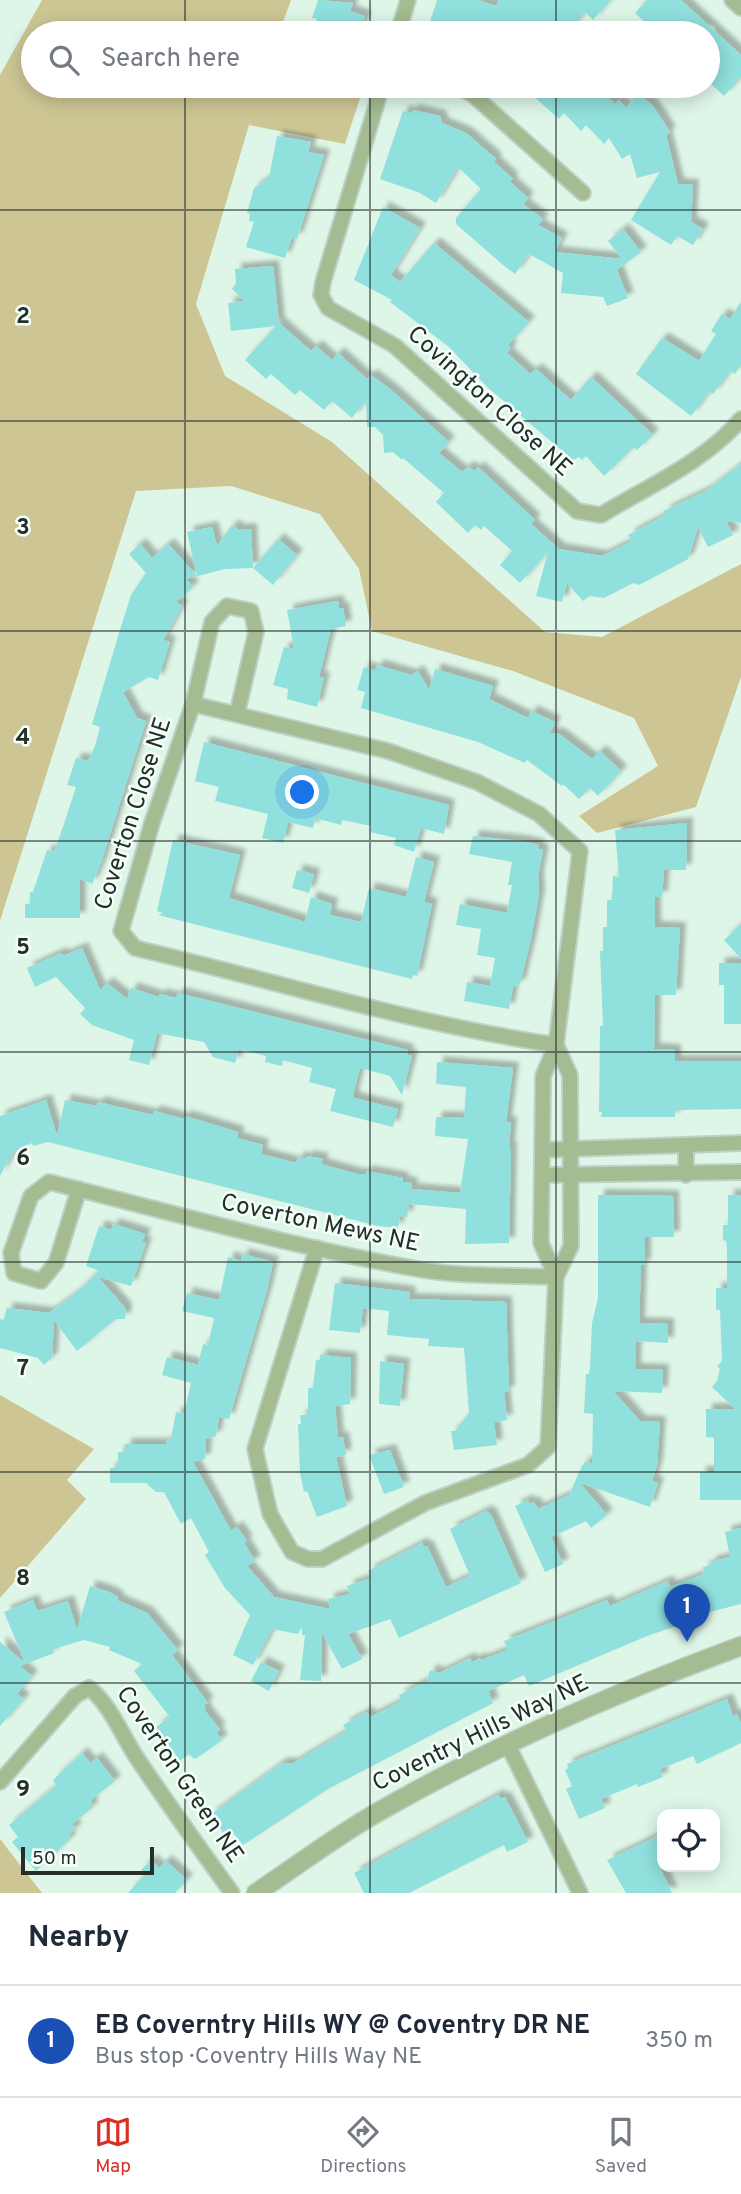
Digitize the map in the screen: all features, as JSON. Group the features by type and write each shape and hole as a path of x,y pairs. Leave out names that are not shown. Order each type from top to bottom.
{"street":[{"path":"402,21 408,0"},
{"path":"732,0 741,8"},
{"name":"Covington Close NE","path":"378,98 323,282 321,295 328,308 395,346 577,511 600,515 690,461 729,433 741,418"},
{"path":"476,98 583,193"},
{"path":"193,704 212,622 227,606 251,611 256,632 237,714"},
{"name":"Coverton Close NE","path":"556,1045 432,1024 273,980 135,948 121,931 152,823 193,704 388,751 477,782 539,814 580,851 556,1045 543,1076 544,1175 541,1243 556,1277"},
{"path":"317,1248 255,1449 270,1514 292,1552 308,1559 322,1559 425,1503 528,1465 548,1447 556,1277 571,1246 570,1075 556,1045"},
{"path":"543,1150 741,1143"},
{"path":"686,1146 686,1175"},
{"path":"544,1175 686,1175 741,1172"},
{"name":"Coverton Mews NE","path":"79,1189 56,1263 41,1281 14,1273 10,1253 31,1196 50,1182 79,1189 317,1248 425,1270 556,1277"},
{"name":"Coventry Hills Way NE","path":"256,1893 378,1812 506,1744 666,1674 741,1646"},
{"name":"Coverton Green NE","path":"0,1782 75,1696 89,1688 101,1697 110,1716 165,1799 232,1893"},
{"path":"506,1744 580,1893"}],"shaded area":[{"path":"42,0 291,0 283,21 30,21"},
{"path":"21,38 21,98 360,98 345,144 249,125 196,304 225,376 332,442 545,632 602,637 741,564 741,677 696,807 597,833 579,816 658,766 634,718 513,671 372,631 359,569 320,514 231,486 136,491 0,921 0,75"},
{"path":"0,1395 94,1449 67,1480 86,1499 0,1598"},
{"path":"0,1839 42,1893 0,1893"}],"building":[{"path":"318,0 353,3 350,11 365,16 364,21 316,21 317,19 312,18"},
{"path":"437,0 478,0 496,6 499,0 611,0 593,20 585,12 578,21 430,21"},
{"path":"647,0 681,0 704,21 644,21 635,13"},
{"path":"720,36 741,55 741,77 724,96 720,92"},
{"path":"535,98 609,98 615,104 619,100 626,108 634,98 644,98 653,106 670,132 666,135 678,184 693,185 691,222 703,229 693,245 677,236 671,245 631,220 660,172 637,178 630,154 622,159 609,138 604,144 586,125 581,131 564,113 559,119"},
{"path":"413,110 440,116 442,123 466,133 496,159 494,162 513,179 510,182 528,198 523,204 543,219 538,225 562,238 555,252 622,259 608,241 623,229 641,252 617,270 628,298 607,306 603,297 561,293 563,273 529,254 515,274 503,265 456,224 456,218 481,189 458,167 436,203 420,193 380,179 403,111 411,113"},
{"path":"277,136 311,142 308,152 324,155 297,239 292,237 285,258 246,247 254,222 249,221 250,214 247,213 254,188 269,178"},
{"path":"383,207 420,228 391,275 400,282 434,243 529,322 508,345 511,348 507,353 530,374 536,369 571,400 591,377 653,435 637,450 634,447 604,476 586,456 582,460 579,457 573,460 487,387 449,347 390,302 392,300 354,280"},
{"path":"273,266 279,323 311,351 316,346 332,360 338,353 367,379 371,375 390,389 449,442 439,453 462,472 468,467 475,471 478,467 535,520 531,524 559,549 602,556 632,541 628,535 666,515 664,511 706,491 741,464 741,523 726,521 733,535 708,547 698,527 688,559 639,585 633,583 604,598 590,596 583,601 567,583 562,602 536,596 548,552 520,583 500,565 512,551 484,526 481,530 475,525 468,533 436,502 444,493 403,458 402,460 393,452 384,453 383,435 375,427 367,427 366,400 352,418 332,401 324,410 300,390 295,395 271,374 266,379 245,360 276,326 231,331 228,303 244,301 232,289 236,283 235,269"},
{"path":"741,302 741,365 735,374 730,371 713,394 709,392 691,416 636,374 662,338 699,361 716,334 711,331 722,314 730,319"},
{"path":"232,525 239,530 251,529 253,568 225,569 186,579 193,587 176,602 182,606 163,640 170,642 158,680 149,677 123,692 137,718 146,721 101,863 92,884 80,879 80,918 25,918 25,904 30,904 30,892 33,892 47,850 54,852 76,787 67,785 76,758 88,761 95,746 100,727 92,724 131,595 146,573 129,554 140,544 152,558 168,544 197,576 187,532 212,527 217,546"},
{"path":"278,539 297,555 273,585 253,568"},
{"path":"338,601 339,608 343,608 346,626 331,629 319,677 324,678 317,707 287,699 288,689 273,685 284,647 294,649 287,610"},
{"path":"377,665 411,675 418,671 429,690 435,669 493,686 489,699 528,718 531,711 555,722 550,733 559,734 592,759 600,751 621,771 598,796 590,788 579,799 563,784 562,786 527,760 525,763 478,742 361,708 365,692 357,690 364,667 375,671"},
{"path":"204,742 449,805 444,834 421,828 414,852 394,845 396,838 370,832 371,826 342,820 341,825 315,818 313,828 288,822 283,843 262,838 268,814 215,801 219,787 195,781"},
{"path":"687,823 686,870 664,870 662,897 655,897 655,927 680,928 676,995 655,995 654,1049 675,1050 675,1061 741,1061 741,1109 675,1110 675,1117 601,1117 600,1026 603,1026 600,951 603,951 603,927 607,927 607,900 612,900 613,876 619,877 615,830"},
{"path":"473,836 520,841 539,845 538,849 543,850 531,939 520,984 513,987 509,1009 464,1001 467,982 490,986 495,958 477,955 481,929 456,925 460,904 507,913 512,885 508,885 512,862 469,854"},
{"path":"173,840 240,855 229,898 305,922 311,897 332,904 330,915 361,922 369,888 406,897 416,857 434,862 424,902 432,904 417,976 413,975 412,979 158,915 163,913 157,911"},
{"path":"297,870 314,874 309,893 292,888"},
{"path":"741,924 741,959 724,940"},
{"path":"82,948 100,990 107,983 127,999 131,988 159,997 160,994 176,998 178,993 408,1050 407,1055 412,1056 402,1095 390,1076 360,1068 353,1095 354,1098 398,1109 393,1127 330,1111 336,1089 309,1082 312,1068 283,1060 282,1066 265,1062 266,1056 239,1049 235,1063 213,1057 204,1042 157,1033 149,1065 129,1060 134,1040 92,1025 80,1014 85,1008 56,977 35,987 27,968 61,953 63,956"},
{"path":"719,963 741,963 741,1024 724,1024 724,985 719,985"},
{"path":"437,1062 513,1068 506,1123 511,1122 509,1243 465,1244 466,1209 409,1204 407,1217 400,1216 398,1228 378,1226 48,1142 33,1146 32,1143 13,1152 0,1176 0,1116 46,1100 57,1136 65,1100 97,1106 98,1102 153,1115 154,1111 184,1119 185,1116 238,1132 237,1138 263,1145 261,1154 296,1163 298,1157 323,1159 321,1164 357,1174 366,1174 366,1171 403,1178 402,1182 412,1183 411,1189 460,1193 468,1139 435,1136 436,1117 464,1118 466,1087 436,1084"},
{"path":"598,1195 673,1196 674,1237 645,1237 639,1323 668,1324 668,1343 636,1341 635,1369 663,1370 662,1393 613,1391 640,1421 660,1422 657,1465 652,1481 658,1483 650,1507 580,1483 607,1515 591,1528 586,1521 551,1537 563,1564 545,1572 515,1506 528,1500 529,1504 534,1502 538,1509 569,1495 582,1466 586,1461 592,1464 593,1414 584,1413 592,1323 598,1298"},
{"path":"728,1195 741,1195 741,1500 700,1500 700,1472 714,1472 714,1438 706,1437 706,1409 735,1409 712,1387 717,1381 720,1369 717,1366 722,1361 720,1310 716,1310 716,1288 727,1288 727,1249 726,1241 723,1240 723,1225 728,1225"},
{"path":"113,1224 145,1234 142,1242 146,1243 131,1286 98,1277 126,1309 125,1319 116,1319 77,1351 54,1320 52,1358 44,1365 38,1358 0,1348 0,1319 4,1320 7,1308 49,1313 75,1294 99,1271 86,1266 99,1226 111,1230"},
{"path":"242,1254 273,1262 268,1286 229,1419 219,1417 216,1436 206,1439 205,1459 193,1462 231,1531 237,1527 247,1541 244,1543 255,1561 247,1566 274,1597 330,1609 328,1599 350,1594 347,1586 371,1578 368,1571 422,1543 424,1547 427,1546 446,1587 470,1576 450,1529 486,1511 491,1515 521,1583 399,1638 390,1619 348,1634 362,1659 342,1669 322,1633 321,1681 300,1680 305,1635 302,1635 302,1627 298,1634 272,1629 253,1665 233,1655 250,1615 225,1588 205,1555 209,1552 191,1518 181,1524 164,1492 156,1492 146,1483 110,1483 110,1468 118,1467 118,1452 125,1452 125,1444 166,1444 167,1439 171,1439 176,1412 184,1414 191,1383 162,1375 167,1357 198,1365 203,1344 208,1345 214,1318 182,1311 187,1293 219,1300 228,1257 241,1261"},
{"path":"335,1283 410,1292 409,1299 506,1302 509,1392 504,1392 507,1420 494,1422 497,1445 454,1450 451,1431 455,1431 469,1413 464,1348 428,1346 429,1339 387,1335 389,1311 363,1308 360,1333 329,1330"},
{"path":"320,1355 351,1358 350,1404 335,1406 338,1438 343,1437 346,1455 336,1457 347,1506 317,1517 307,1491 304,1492 300,1473 298,1424 301,1424 300,1415 308,1415 308,1388 313,1388 316,1360 320,1360"},
{"path":"380,1361 404,1364 400,1406 379,1404"},
{"path":"390,1450 404,1487 384,1494 369,1455"},
{"path":"741,1528 741,1604 702,1614 703,1617 647,1636 529,1686 524,1675 488,1691 493,1703 328,1789 243,1845 234,1834 228,1839 210,1815 282,1763 292,1764 347,1731 343,1725 367,1712 370,1717 402,1701 399,1695 427,1681 430,1670 439,1673 470,1658 472,1662 508,1650 504,1641 607,1600 610,1606 668,1581 670,1587 704,1574 703,1567 711,1565 710,1562 730,1557 725,1532"},
{"path":"90,1586 109,1592 118,1597 117,1600 147,1613 178,1650 172,1655 208,1703 204,1705 206,1712 220,1730 216,1732 222,1740 197,1758 194,1759 189,1754 180,1761 156,1727 170,1717 134,1671 142,1664 109,1650 110,1647 84,1640 53,1649 54,1653 20,1666 32,1676 17,1694 24,1699 0,1726 0,1642 25,1663 4,1612 33,1600 37,1611 68,1601 77,1630"},
{"path":"261,1662 279,1671 269,1691 251,1681"},
{"path":"727,1699 733,1716 737,1714 741,1724 741,1743 697,1764 693,1756 660,1769 663,1777 601,1799 605,1808 579,1819 566,1789 572,1786 565,1770 568,1768 567,1764"},
{"path":"82,1753 90,1763 97,1758 115,1781 91,1800 92,1808 72,1824 76,1829 68,1835 71,1838 36,1871 12,1842 18,1837 9,1825 57,1785 53,1781 55,1778"},
{"path":"498,1795 501,1799 505,1797 528,1842 507,1852 504,1845 409,1893 364,1893 354,1873"},
{"path":"657,1836 657,1872 662,1872 672,1893 626,1893 607,1860"},
{"path":"151,1860 159,1868 166,1861 187,1880 175,1893 128,1893 145,1874 141,1870"}],"place":[{"name":"EB Coverntry Hills WY @ Coventry DR NE","path":"687,1642"}]}
